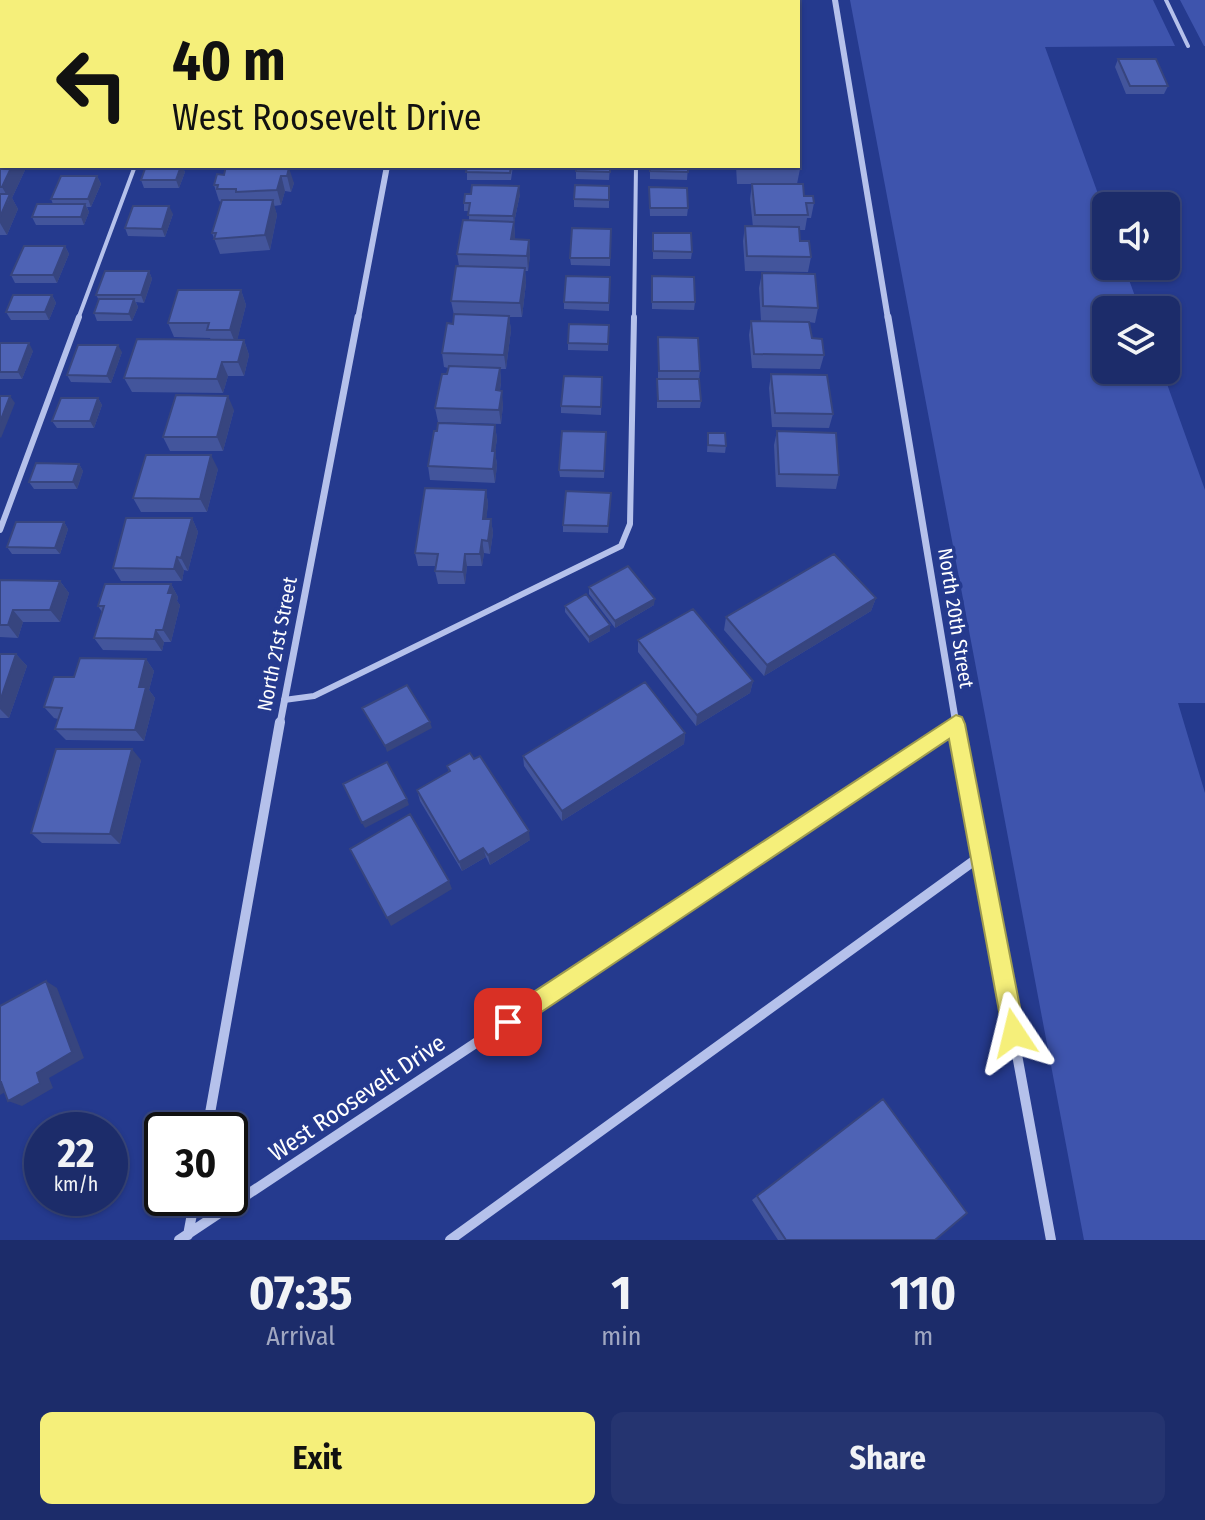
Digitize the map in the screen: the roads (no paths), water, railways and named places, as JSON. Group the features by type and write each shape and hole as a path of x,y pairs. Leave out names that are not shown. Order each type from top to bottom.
{"street":[{"name":"North 20th Street","path":"835,0 956,724 1051,1240"},
{"name":"North 21st Street","path":"210,1112 284,700 387,168"},
{"name":"West Roosevelt Drive","path":"185,1238 956,724"},
{"path":"450,1240 982,855"},
{"path":"185,1238 190,1216"}],"lane":[{"path":"1166,0 1188,46"},
{"path":"0,530 134,168"},
{"path":"284,700 314,696 621,546 630,524 633,452 636,168"}]}
